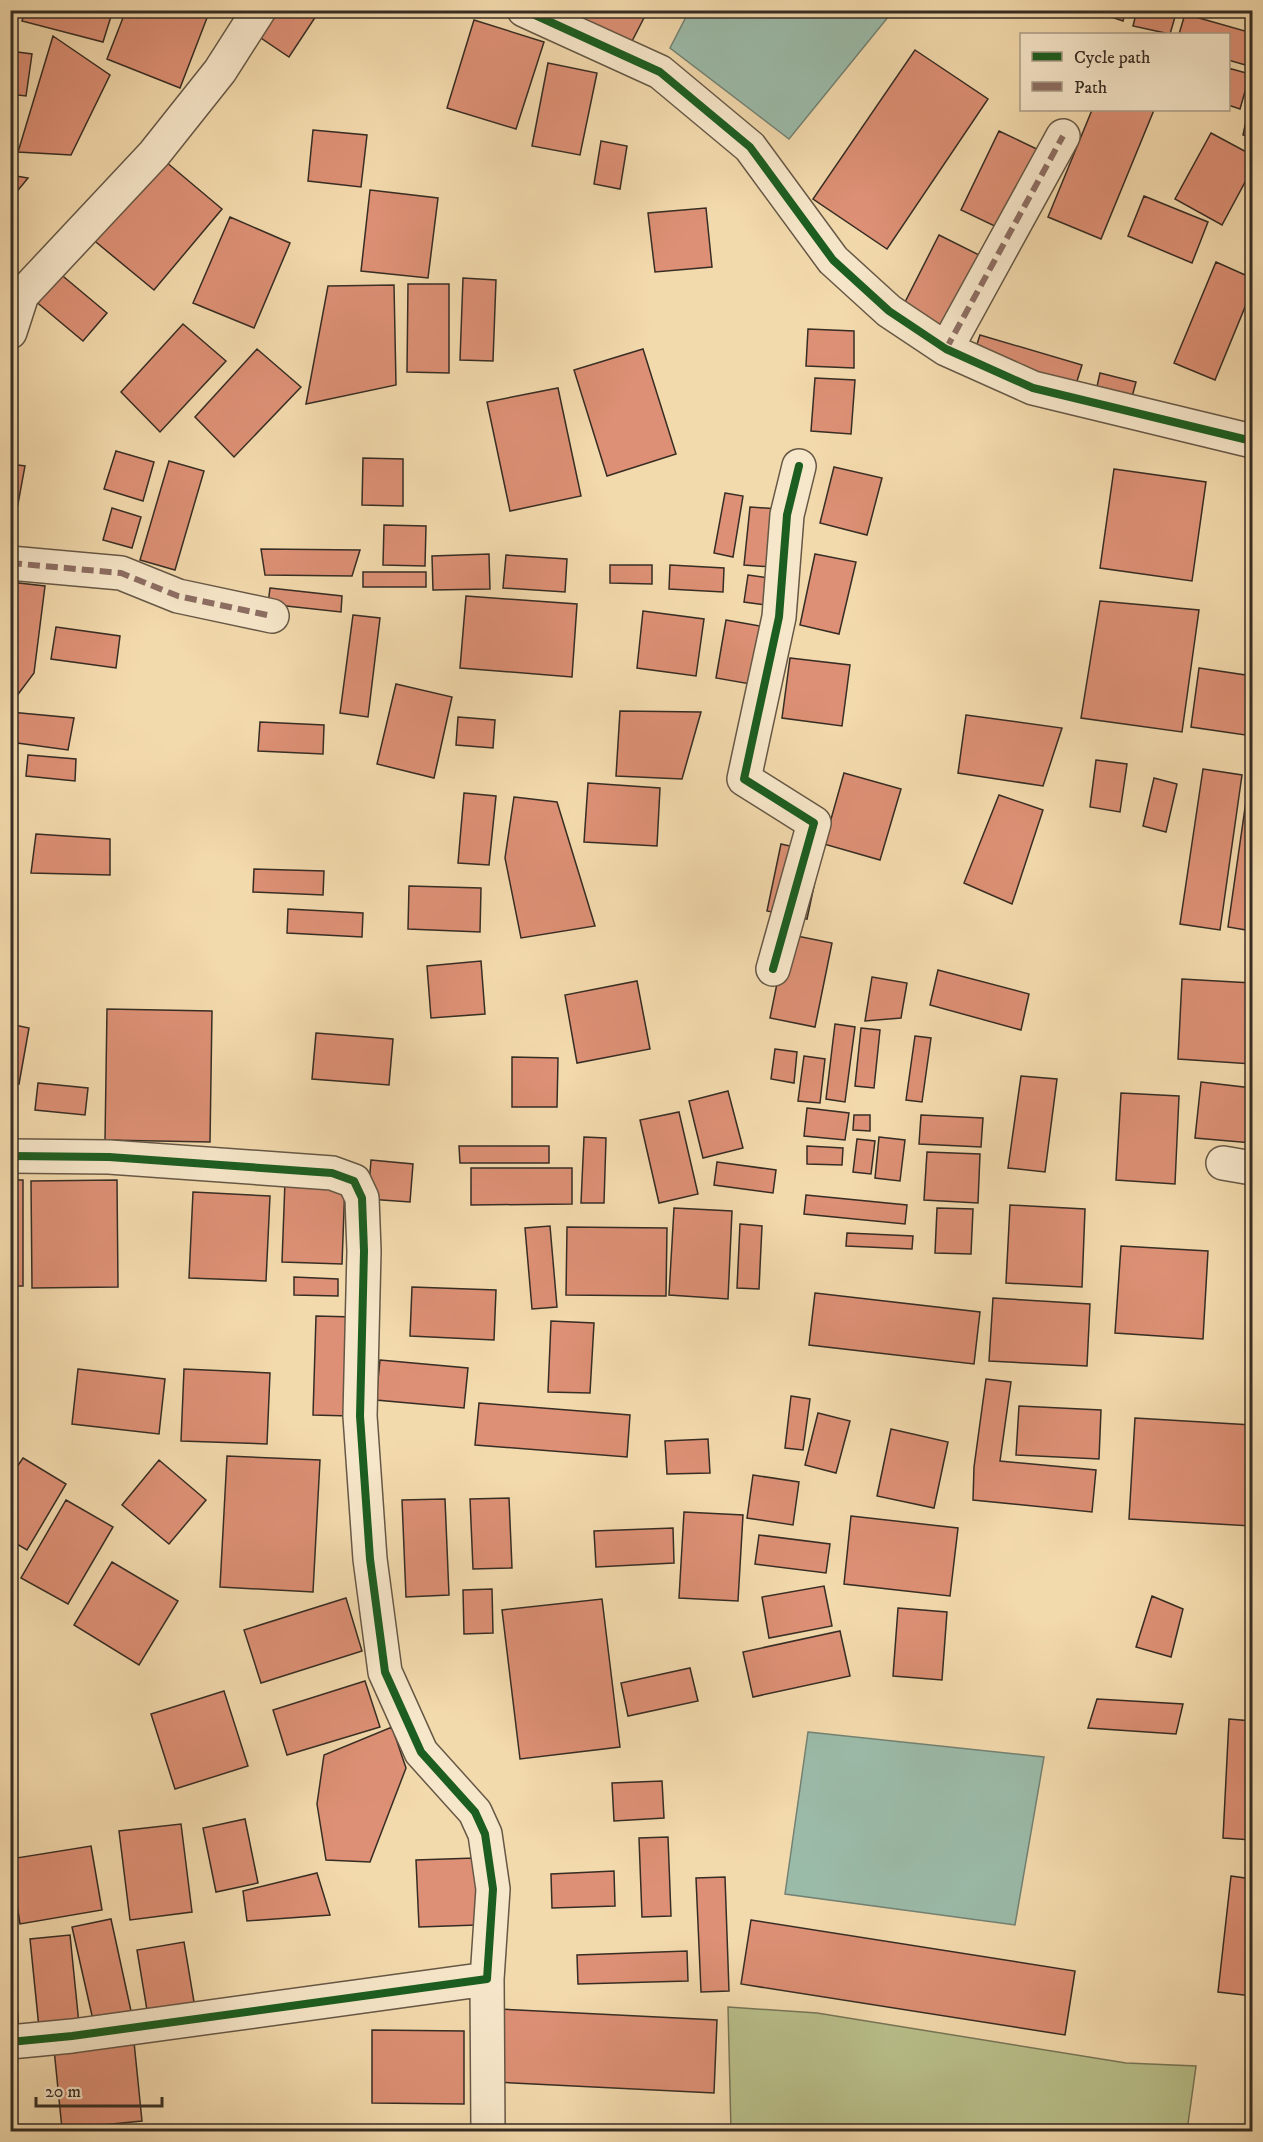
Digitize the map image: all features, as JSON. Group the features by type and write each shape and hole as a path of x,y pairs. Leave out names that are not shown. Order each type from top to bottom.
{"street":[{"path":"10,333 22,295 154,154 220,71 259,10"},
{"path":"524,10 660,72 750,147 833,260 889,311 946,349 1033,388 1252,441"},
{"path":"946,349 1063,136"},
{"path":"773,969 814,822 744,779 779,617 787,515 799,466"},
{"path":"10,563 121,573 177,596 272,616"},
{"path":"10,1156 109,1157 332,1173 354,1181 362,1198 364,1251 360,1416 370,1559 385,1672 421,1752 475,1812 484,1834 493,1889 487,1978 488,2132"},
{"path":"10,2042 118,2030 487,1978"}],"green space":[{"path":"728,2007 817,2013 1126,2063 1196,2066 1187,2131 731,2131"}],"shaded area":[{"path":"689,10 893,11 789,139 670,48"},
{"path":"808,1732 1044,1757 1015,1925 785,1894"}],"building":[{"path":"25,10 113,10 103,42 22,21"},
{"path":"126,10 210,10 180,88 107,59"},
{"path":"275,10 320,10 289,57 258,36"},
{"path":"561,10 648,10 629,47"},
{"path":"1091,10 1126,10 1123,21"},
{"path":"1137,10 1177,10 1170,33 1133,26"},
{"path":"1185,14 1252,33 1249,66 1230,61 1230,33 1179,33"},
{"path":"474,20 544,42 516,129 447,108"},
{"path":"53,36 110,75 71,155 18,152"},
{"path":"915,50 988,99 887,249 813,199"},
{"path":"10,51 32,54 26,96 10,94"},
{"path":"548,63 597,73 580,155 532,146"},
{"path":"1230,69 1250,74 1240,109 1230,106"},
{"path":"1252,93 1252,137 1243,135"},
{"path":"1092,111 1154,111 1101,239 1048,217"},
{"path":"313,130 367,135 361,187 308,181"},
{"path":"999,131 1060,160 1022,239 961,210"},
{"path":"1211,133 1252,155 1252,169 1222,225 1175,199"},
{"path":"601,141 627,146 620,189 594,184"},
{"path":"159,156 222,209 154,290 91,238"},
{"path":"10,175 28,178 10,200"},
{"path":"370,190 438,198 428,278 361,271"},
{"path":"1144,196 1208,222 1192,263 1128,236"},
{"path":"706,208 712,267 655,272 648,213"},
{"path":"230,217 290,243 254,328 193,303"},
{"path":"939,235 1003,267 963,344 900,312"},
{"path":"1216,262 1252,278 1252,290 1215,380 1174,363"},
{"path":"58,272 107,313 83,341 34,300"},
{"path":"463,278 496,280 493,361 460,360"},
{"path":"408,284 449,284 449,373 407,372"},
{"path":"394,285 396,385 306,404 328,286"},
{"path":"183,324 226,361 160,432 121,392"},
{"path":"808,329 854,331 854,368 806,366"},
{"path":"980,335 1082,365 1072,397 970,366"},
{"path":"257,349 301,387 234,457 195,417"},
{"path":"643,349 676,454 607,476 574,370"},
{"path":"1100,373 1136,382 1129,408 1094,400"},
{"path":"815,378 855,380 851,434 811,431"},
{"path":"558,388 581,496 510,511 487,402"},
{"path":"116,451 154,462 143,501 104,489"},
{"path":"363,458 403,459 403,506 362,505"},
{"path":"169,461 204,471 175,570 140,560"},
{"path":"10,464 25,466 10,547"},
{"path":"834,467 882,478 867,535 820,523"},
{"path":"1114,469 1206,482 1192,581 1100,568"},
{"path":"725,493 743,496 733,557 714,553"},
{"path":"750,507 778,509 772,567 744,565"},
{"path":"112,508 141,517 132,548 103,540"},
{"path":"384,525 426,526 425,566 383,565"},
{"path":"261,549 360,550 352,576 265,575"},
{"path":"489,554 490,589 433,590 432,556"},
{"path":"815,554 856,562 839,634 800,625"},
{"path":"506,555 567,559 565,592 503,588"},
{"path":"610,565 652,565 652,584 610,583"},
{"path":"670,565 724,568 723,592 669,589"},
{"path":"363,572 426,572 426,587 363,587"},
{"path":"748,575 776,579 772,606 744,602"},
{"path":"10,582 45,586 34,673 10,705"},
{"path":"270,588 342,596 341,612 268,604"},
{"path":"466,596 577,604 572,677 460,668"},
{"path":"1100,601 1199,610 1182,732 1081,718"},
{"path":"643,611 704,619 696,676 637,668"},
{"path":"353,615 380,618 368,717 340,713"},
{"path":"726,620 766,627 756,685 716,678"},
{"path":"56,627 120,636 116,668 51,659"},
{"path":"790,658 850,665 842,726 782,718"},
{"path":"1199,668 1252,676 1252,736 1191,727"},
{"path":"396,684 452,697 434,778 377,764"},
{"path":"620,711 701,712 682,779 616,776"},
{"path":"10,712 74,718 68,750 10,742"},
{"path":"966,715 1062,728 1043,786 958,773"},
{"path":"458,717 495,720 493,748 456,745"},
{"path":"260,722 324,725 323,754 258,751"},
{"path":"28,755 76,759 75,781 26,776"},
{"path":"1096,760 1127,764 1120,812 1090,807"},
{"path":"1203,769 1242,775 1220,930 1180,924"},
{"path":"844,773 901,789 880,860 824,844"},
{"path":"1250,773 1252,773 1252,931 1228,927"},
{"path":"1154,778 1177,784 1166,832 1143,826"},
{"path":"588,783 660,788 657,846 584,842"},
{"path":"464,793 496,796 489,865 458,863"},
{"path":"999,795 1043,810 1012,904 964,883"},
{"path":"514,797 557,802 595,926 521,938 505,858"},
{"path":"36,834 110,839 110,875 31,873"},
{"path":"781,844 821,853 807,919 767,911"},
{"path":"254,869 324,871 323,895 253,892"},
{"path":"409,886 481,888 480,932 408,929"},
{"path":"288,909 363,913 362,937 287,933"},
{"path":"787,934 832,943 815,1027 770,1018"},
{"path":"481,961 485,1014 431,1018 427,966"},
{"path":"938,970 1029,994 1021,1030 930,1005"},
{"path":"872,977 907,983 901,1018 865,1021"},
{"path":"1182,979 1252,983 1252,1064 1178,1059"},
{"path":"637,981 650,1049 577,1063 565,995"},
{"path":"107,1009 212,1011 210,1142 105,1140"},
{"path":"10,1024 29,1028 19,1084 10,1082"},
{"path":"835,1024 855,1027 845,1102 826,1099"},
{"path":"861,1028 880,1030 874,1088 855,1086"},
{"path":"316,1033 393,1039 389,1085 312,1079"},
{"path":"915,1036 931,1038 922,1102 906,1100"},
{"path":"775,1049 797,1052 794,1083 771,1079"},
{"path":"804,1056 825,1059 820,1103 798,1101"},
{"path":"512,1057 558,1058 557,1107 512,1107"},
{"path":"1021,1076 1057,1079 1045,1172 1008,1168"},
{"path":"1201,1082 1252,1088 1252,1143 1195,1138"},
{"path":"38,1083 88,1088 85,1115 35,1110"},
{"path":"728,1091 743,1148 703,1158 689,1101"},
{"path":"1121,1093 1179,1096 1175,1184 1116,1180"},
{"path":"807,1108 849,1113 845,1140 804,1136"},
{"path":"679,1112 698,1194 659,1203 640,1120"},
{"path":"854,1115 870,1115 870,1131 853,1130"},
{"path":"921,1115 983,1118 981,1147 919,1144"},
{"path":"584,1137 606,1138 604,1203 581,1203"},
{"path":"879,1137 905,1140 900,1181 875,1178"},
{"path":"857,1139 875,1141 871,1174 853,1172"},
{"path":"459,1146 549,1146 549,1163 460,1163"},
{"path":"807,1146 843,1148 842,1165 807,1164"},
{"path":"927,1152 980,1154 978,1203 924,1200"},
{"path":"371,1160 413,1164 410,1202 368,1199"},
{"path":"717,1162 776,1170 773,1193 714,1185"},
{"path":"471,1168 572,1168 572,1204 471,1205"},
{"path":"10,1180 23,1180 23,1286 10,1286"},
{"path":"117,1180 118,1287 32,1288 31,1181"},
{"path":"285,1181 345,1183 342,1264 282,1262"},
{"path":"193,1192 270,1196 266,1281 189,1278"},
{"path":"806,1195 907,1205 905,1224 804,1214"},
{"path":"1010,1205 1085,1209 1082,1287 1006,1283"},
{"path":"674,1208 732,1211 728,1299 669,1295"},
{"path":"937,1208 973,1209 971,1254 935,1253"},
{"path":"740,1224 762,1226 759,1289 737,1288"},
{"path":"550,1226 557,1307 532,1309 525,1228"},
{"path":"567,1227 667,1228 666,1296 566,1295"},
{"path":"847,1233 913,1236 912,1249 846,1246"},
{"path":"1121,1246 1208,1251 1203,1339 1115,1333"},
{"path":"294,1277 338,1279 338,1296 294,1295"},
{"path":"412,1287 496,1290 494,1340 410,1336"},
{"path":"815,1293 980,1312 974,1364 809,1345"},
{"path":"993,1298 1090,1304 1087,1366 989,1361"},
{"path":"316,1316 354,1317 350,1416 313,1415"},
{"path":"551,1321 594,1323 590,1393 548,1392"},
{"path":"380,1360 468,1368 464,1408 376,1400"},
{"path":"78,1369 165,1379 159,1434 72,1424"},
{"path":"184,1369 270,1373 267,1444 181,1441"},
{"path":"986,1379 1011,1382 1000,1461 1096,1470 1092,1512 973,1500 974,1467"},
{"path":"791,1396 810,1399 803,1450 785,1448"},
{"path":"479,1403 630,1415 627,1457 475,1445"},
{"path":"1019,1406 1101,1410 1099,1459 1016,1455"},
{"path":"818,1413 850,1421 836,1473 805,1465"},
{"path":"1135,1418 1252,1425 1252,1526 1129,1519"},
{"path":"891,1429 948,1442 934,1508 877,1496"},
{"path":"708,1439 710,1473 667,1474 665,1441"},
{"path":"227,1456 320,1460 313,1592 220,1587"},
{"path":"23,1458 66,1484 27,1550 10,1540 10,1477"},
{"path":"159,1460 206,1500 169,1544 122,1505"},
{"path":"753,1475 799,1482 793,1525 747,1518"},
{"path":"509,1498 512,1568 473,1569 470,1499"},
{"path":"445,1499 449,1595 406,1597 402,1500"},
{"path":"66,1500 113,1527 68,1604 21,1578"},
{"path":"684,1512 743,1515 738,1601 679,1598"},
{"path":"851,1516 958,1528 950,1596 844,1584"},
{"path":"673,1528 674,1563 596,1567 594,1531"},
{"path":"759,1535 830,1544 826,1573 755,1564"},
{"path":"112,1562 178,1601 139,1665 74,1625"},
{"path":"824,1586 832,1626 769,1638 762,1597"},
{"path":"492,1589 493,1633 464,1634 463,1590"},
{"path":"1152,1596 1183,1609 1171,1657 1136,1647"},
{"path":"346,1598 362,1651 261,1683 244,1630"},
{"path":"602,1599 620,1747 520,1759 502,1610"},
{"path":"898,1608 947,1612 942,1680 893,1676"},
{"path":"840,1631 850,1676 753,1697 743,1652"},
{"path":"690,1668 698,1701 628,1716 621,1683"},
{"path":"365,1681 380,1727 287,1755 273,1710"},
{"path":"224,1691 248,1766 175,1789 151,1714"},
{"path":"1097,1699 1183,1704 1176,1734 1088,1728"},
{"path":"1229,1719 1252,1721 1252,1840 1223,1838"},
{"path":"392,1727 406,1768 370,1862 326,1860 317,1804 324,1755"},
{"path":"662,1781 664,1818 614,1821 612,1783"},
{"path":"245,1819 258,1883 216,1892 203,1828"},
{"path":"181,1824 192,1912 130,1920 119,1831"},
{"path":"668,1837 671,1916 642,1917 639,1838"},
{"path":"91,1846 102,1910 20,1924 10,1859"},
{"path":"475,1858 477,1925 419,1927 416,1860"},
{"path":"614,1871 615,1906 552,1908 551,1874"},
{"path":"317,1873 330,1915 247,1921 243,1891"},
{"path":"1231,1876 1252,1879 1252,1996 1218,1992"},
{"path":"725,1877 729,1991 701,1992 696,1878"},
{"path":"111,1919 131,2011 93,2020 72,1927"},
{"path":"751,1920 1075,1971 1065,2035 741,1984"},
{"path":"70,1935 79,2024 39,2028 30,1939"},
{"path":"184,1942 195,2008 148,2016 137,1950"},
{"path":"687,1951 688,1981 578,1984 577,1955"},
{"path":"10,1993 16,1993 19,2033 10,2034"},
{"path":"498,2009 717,2020 714,2093 495,2082"},
{"path":"372,2030 464,2031 464,2104 372,2103"},
{"path":"134,2042 142,2121 62,2129 54,2049"},
{"path":"367,2125 402,2132 366,2132"}],"marked path":[{"path":"946,349 1063,136"},
{"path":"10,563 121,573 178,596 272,616"}],"cycle path":[{"path":"524,10 660,72 750,147 833,260 889,311 946,349 1033,388 1252,441"},
{"path":"773,969 814,823 744,779 779,617 787,515 799,466"},
{"path":"10,1156 109,1157 332,1173 354,1181 362,1198 364,1251 360,1416 370,1559 385,1672 421,1752 475,1812 485,1834 493,1889 487,1979 72,2036 10,2042"}]}
